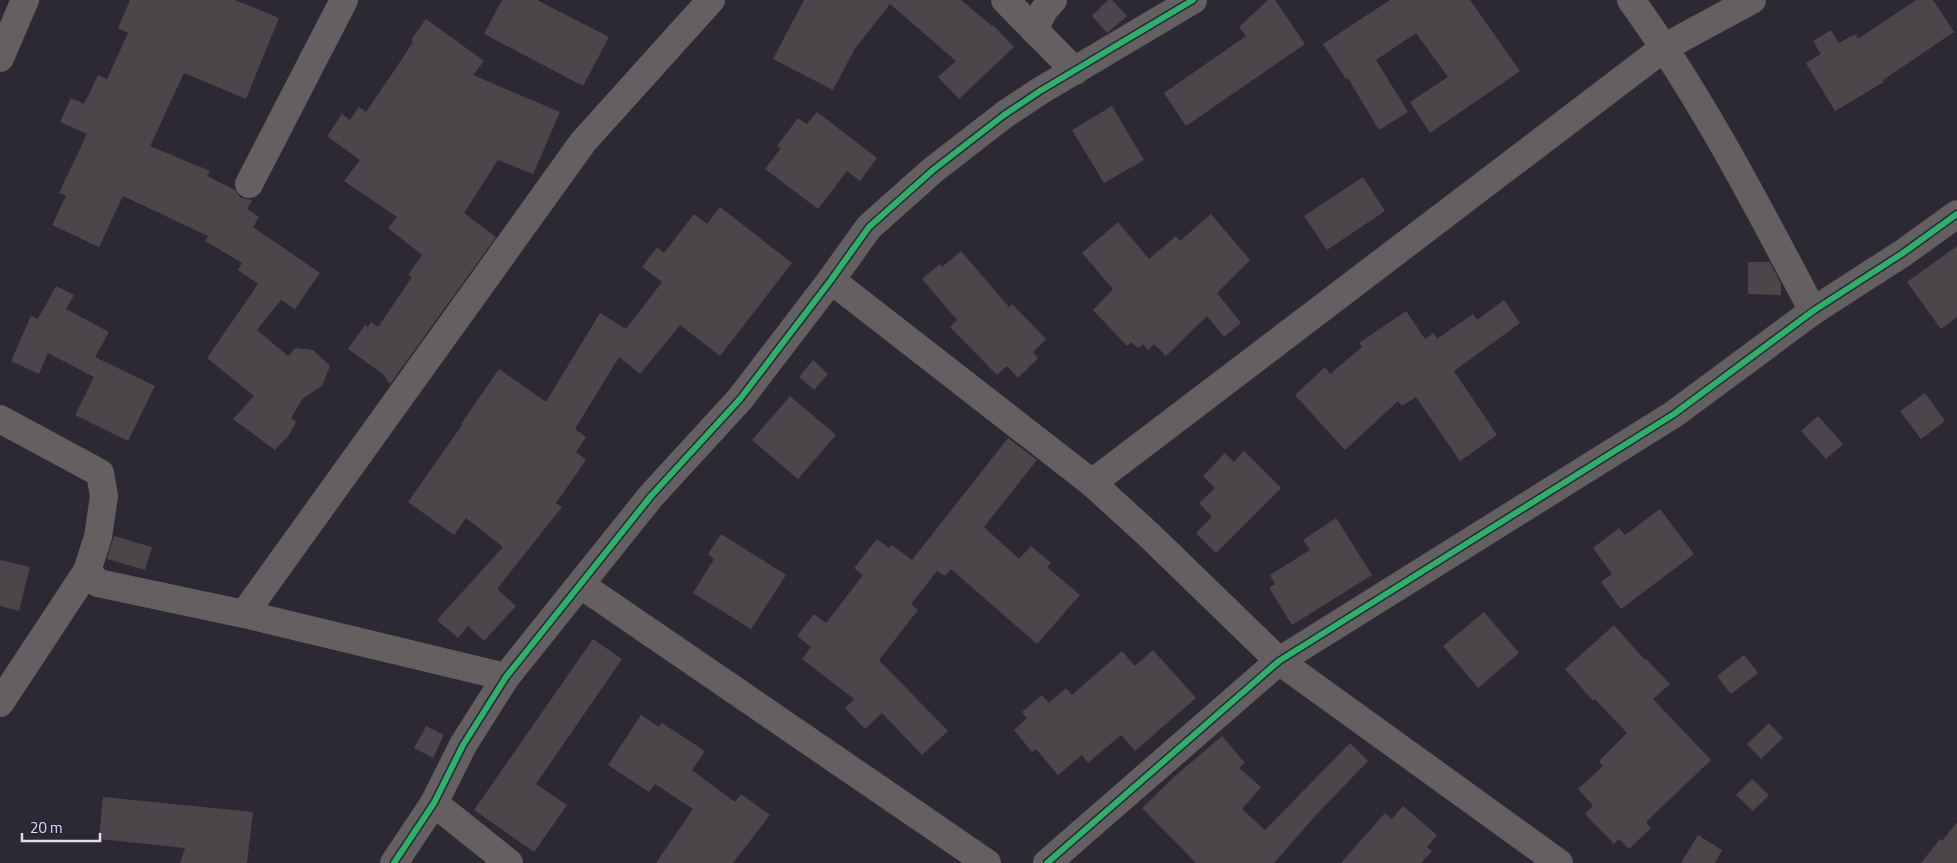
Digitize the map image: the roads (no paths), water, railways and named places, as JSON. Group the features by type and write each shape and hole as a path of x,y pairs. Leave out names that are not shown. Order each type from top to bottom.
{"street":[{"path":"0,58 25,0"},
{"path":"249,184 344,0"},
{"path":"244,614 583,142 711,0"},
{"path":"1005,0 1075,71"},
{"path":"1034,30 1044,10 1053,0"},
{"path":"394,863 434,803 463,745 506,678 650,496 740,400 832,280 869,227 933,170 1004,115 1193,0"},
{"path":"1631,0 1665,47 1748,187 1812,312"},
{"path":"1092,483 1665,47 1752,0"},
{"path":"1047,863 1279,661 1674,414 1812,312 1903,253 1957,214"},
{"path":"832,280 1092,483 1149,535 1279,661 1558,863"},
{"path":"0,419 100,474 104,496 98,536 87,571 0,702"},
{"path":"87,571 98,583 244,614 506,678"},
{"path":"581,585 987,863"},
{"path":"434,803 509,863"}]}
